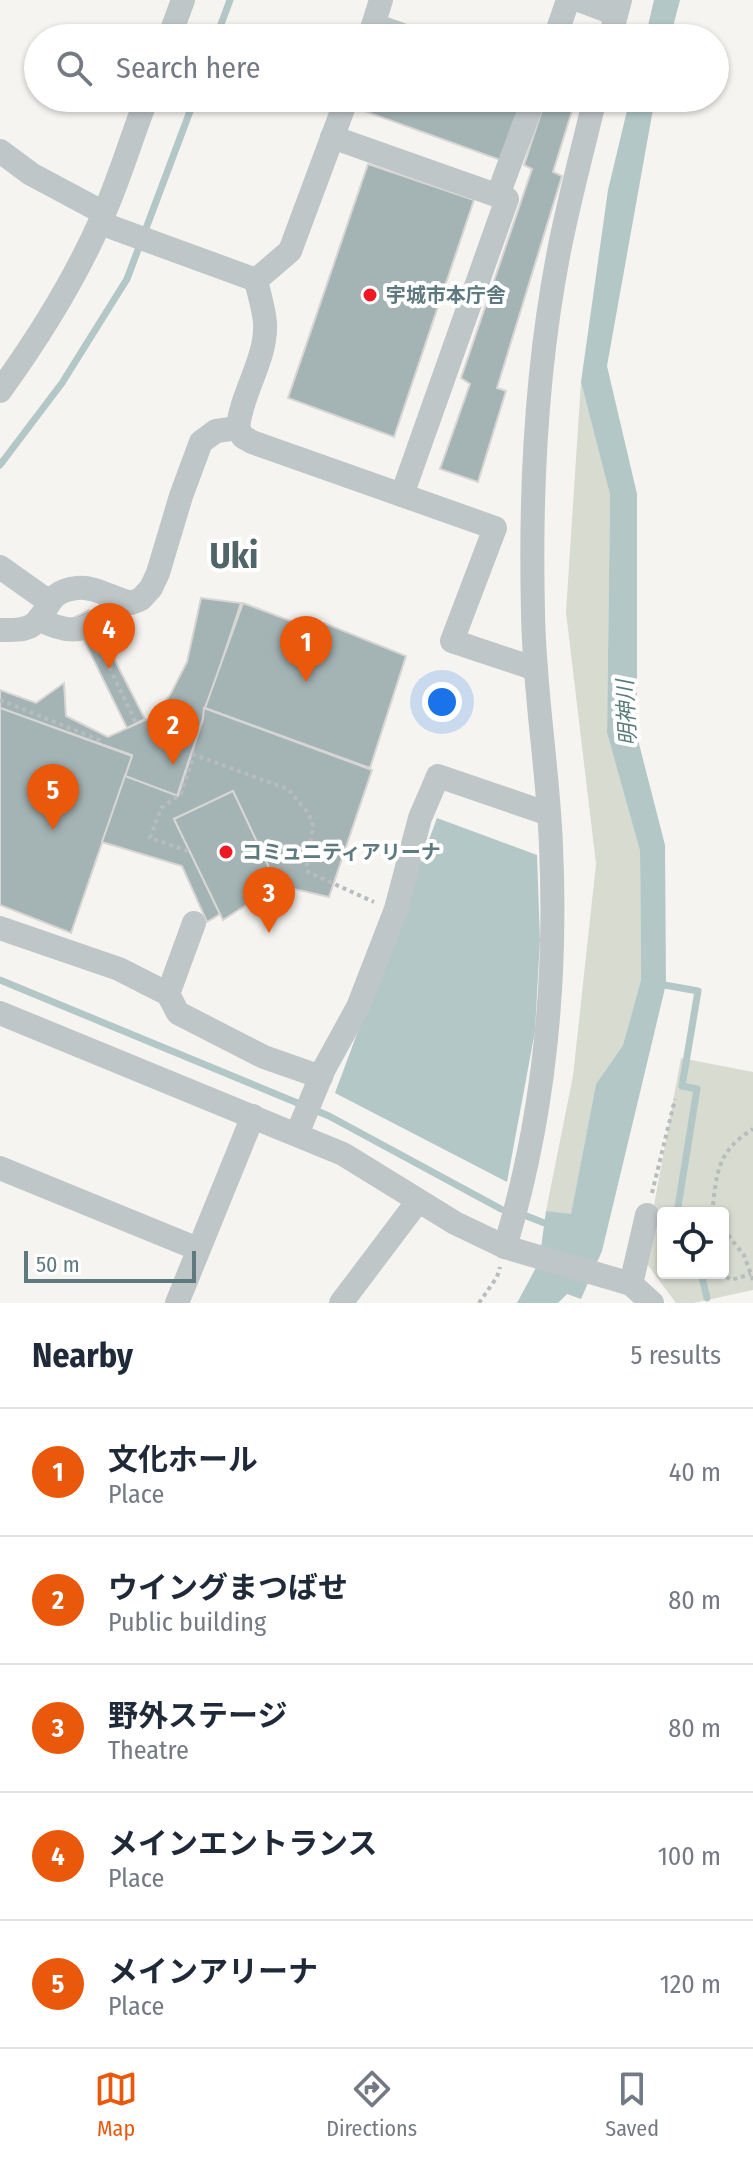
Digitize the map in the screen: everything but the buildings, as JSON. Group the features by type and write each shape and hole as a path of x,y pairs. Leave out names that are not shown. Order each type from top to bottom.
{"street":[{"path":"174,24 183,0"},
{"path":"374,24 381,0"},
{"path":"560,24 568,0"},
{"path":"579,0 618,7"},
{"path":"0,391 50,316 102,218 142,112"},
{"path":"256,280 290,251 342,112"},
{"path":"498,195 529,112"},
{"path":"510,1248 529,1150 549,999 553,913 549,814 536,669 532,529 535,447 543,361 559,249 592,112"},
{"path":"332,137 507,199 402,495"},
{"path":"5,159 123,232 256,280"},
{"path":"256,280 265,325 261,350 243,399 238,428 243,437 495,528 452,641 536,669"},
{"path":"0,630 29,628 60,592 77,588 92,589 131,603 141,599 151,588 201,442 216,431 238,428"},
{"path":"0,567 44,610 59,630 89,626 107,615 120,601"},
{"path":"300,1127 318,1083 358,1007 396,909 411,846 438,776 549,814"},
{"path":"168,994 194,923"},
{"path":"0,928 119,969 168,994 178,1013 318,1083"},
{"path":"0,1013 253,1116 300,1127 455,1223 510,1248 624,1281 652,1303"},
{"path":"177,1303 253,1116"},
{"path":"0,1168 198,1249"},
{"path":"341,1303 418,1201"},
{"path":"624,1281 647,1215"}],"path":[{"path":"89,626 136,723"},
{"path":"0,700 102,741"},
{"path":"188,851 150,838 161,808 181,794 193,754 288,789 309,814 313,826 308,872 380,904"},
{"path":"647,1215 675,1099"},
{"path":"713,1207 719,1162 735,1140 753,1129"},
{"path":"729,1236 744,1255 752,1277 729,1279"},
{"path":"479,1303 497,1277 510,1248"}],"shaded area":[{"path":"581,382 610,495 607,733 640,851 641,980 623,1045 596,1084 571,1215 546,1211 573,1076 596,864 566,612"},
{"path":"681,1058 753,1072 753,1290 693,1303 676,1303 658,1279 729,1279 729,1207 657,1207 657,1277 644,1260"}],"water":[{"path":"654,0 680,0 674,24 648,24"},
{"name":"明神川","path":"627,112 652,112 607,366 637,494 637,736 665,845 666,984 602,1251 581,1299 567,1294 558,1303 517,1303 539,1262 546,1211 571,1214 596,1084 623,1045 641,980 640,851 607,733 610,495 581,382 608,190"},
{"path":"437,818 537,855 540,940 535,1031 507,1182 335,1093"}],"waterway":[{"path":"221,24 230,0"},
{"path":"0,465 62,383 127,279 190,112"},
{"path":"0,980 329,1116 501,1209"},
{"path":"659,984 698,991 682,1086 697,1089 678,1207"},
{"path":"524,1215 552,1226"},
{"path":"702,1279 707,1298"}],"place":[{"name":"宇城市本庁舎","path":"370,295"},
{"name":"メインエントランス","path":"109,669"},
{"name":"文化ホール","path":"306,682"},
{"name":"ウイングまつばせ","path":"173,765"},
{"name":"メインアリーナ","path":"53,830"},
{"name":"コミュニティアリーナ","path":"226,852"},
{"name":"野外ステージ","path":"269,933"}],"district":[{"name":"Uki","path":"234,555"}]}
